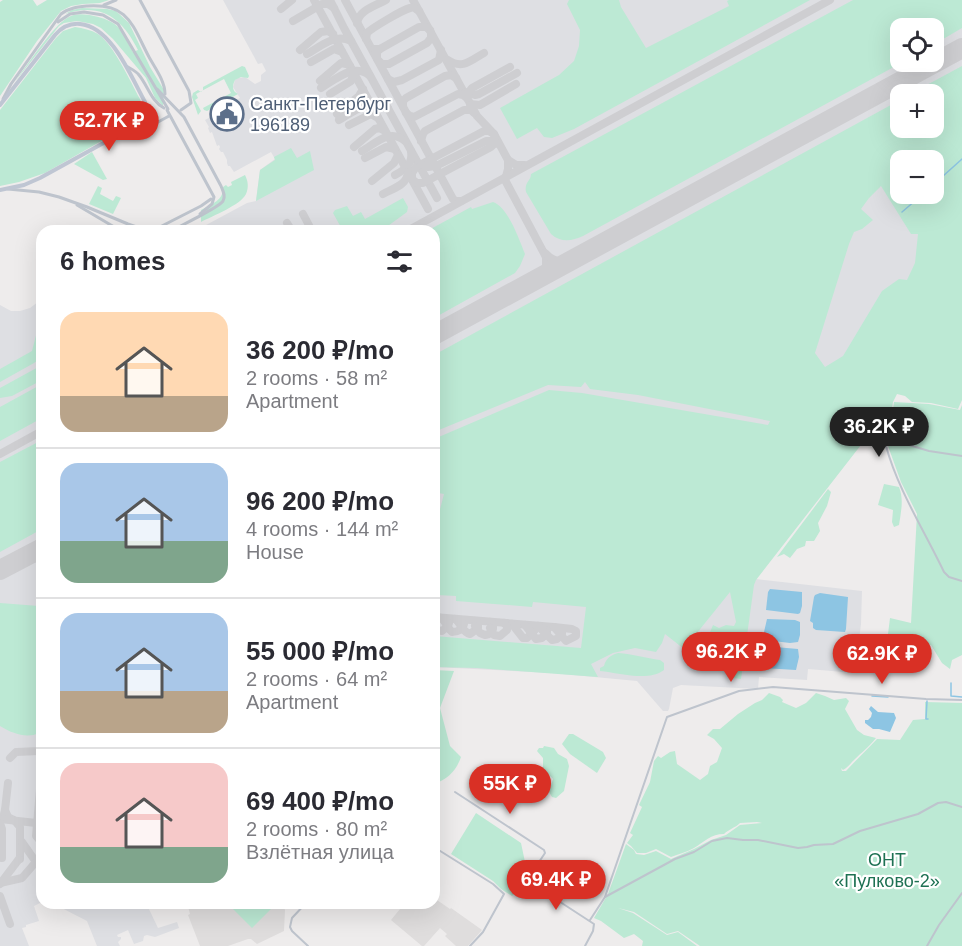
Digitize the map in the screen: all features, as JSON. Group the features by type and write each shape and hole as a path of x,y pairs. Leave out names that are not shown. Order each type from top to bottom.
{"main road":[{"path":"0,190 40,178 125,131 142,120 146,114 145,102 112,43 100,32 85,25 76,24 62,28 55,35 1,104"}],"street":[{"path":"102,6 116,0"},
{"path":"125,131 149,127 169,112 179,111 191,103 189,92 140,0"},
{"path":"1,104 11,84 61,14 77,7 102,6 117,9 135,28 163,83 161,100 214,197 212,204 199,215"},
{"path":"52,27 61,18 84,12 103,15 118,24 157,89 184,117 222,186 225,196 215,208 182,225"},
{"path":"124,64 137,72 156,103 169,112"},
{"path":"157,89 163,95"},
{"path":"7,189 45,194 86,209 92,209 131,225"},
{"path":"162,225 222,195"},
{"path":"86,209 90,214 110,225"},
{"path":"962,456 899,442 888,442 886,446 907,499 944,572 949,577 962,581"},
{"path":"590,920 605,897 667,717 739,691 773,687 962,700"},
{"path":"455,792 544,850 545,853 531,874 531,884 594,924 585,946"},
{"path":"605,897 712,841 727,838 758,840 798,848 814,844 833,844 860,831 918,814 938,802 962,807"},
{"path":"440,851 494,884 504,894 483,932 470,946"},
{"path":"927,946 962,893"},
{"path":"300,909 292,918 290,927 292,932 308,946"}],"shaded area":[{"path":"223,0 962,0 962,249 920,322 875,411 877,424 756,579 862,591 861,624 855,673 808,669 807,680 759,677 758,689 681,685 673,688 669,709 663,711 637,681 552,673 440,667 440,225 206,225 247,203 256,201 260,170 275,159 271,152 234,172 228,166 205,120 237,103 236,100 240,98 233,87 235,80 245,77 255,84 261,81 261,75 266,71 262,63 258,64"},
{"path":"36,304 36,905 34,906 39,921 22,928 29,946 0,946 0,305 11,311 30,308"},
{"path":"440,902 482,930 468,946 456,946 440,928 422,946 391,920 400,909 440,909"},
{"path":"64,909 149,909 158,928 177,922 179,928 155,937 144,936 143,941 134,944 128,930 117,935 121,937 118,942 120,946 97,946 87,921"},
{"path":"189,909 285,909 284,931 257,944 248,939 228,946 200,946 188,915 190,914"}],"green space":[{"path":"3,0 33,0 37,6 47,0 109,0 71,6 61,11 37,41 0,96 0,2"},
{"path":"569,0 619,0 646,48 729,6 727,1 729,0 810,0 574,129 552,138 544,137 537,128 517,139 500,108 559,75 574,61 579,46 580,30 567,4"},
{"path":"853,0 962,0 962,28 944,39 944,18 890,18 890,69 583,236 567,240 559,239 551,234 526,192 531,174"},
{"path":"82,8 116,11 129,23 164,90 163,106 155,98 146,78 113,39 93,24 77,21 59,26 14,83 54,29 73,15 91,15 111,22 121,31 133,52 138,50 125,29 109,16 89,10 65,14"},
{"path":"75,27 98,34 110,46 140,99 141,114 135,122 45,173 0,186 0,110 56,38 63,31"},
{"path":"242,66 245,67 249,76 235,80 233,88 238,94 207,111 203,108 231,93 224,79 202,91 203,87"},
{"path":"962,66 962,400 958,409 931,403 912,402 905,396 897,394 893,402 887,442 880,447 874,430 878,423 756,580 741,679 733,678 730,663 722,662 720,658 727,651 721,640 708,637 713,625 719,628 726,625 734,626 736,622 730,592 684,649 665,634 656,652 635,648 613,653 591,664 598,677 440,667 440,636 581,648 586,607 533,602 532,607 456,601 456,596 440,595 440,509 444,494 440,493 440,436 549,390 582,393 768,425 770,421 638,395 590,389 585,382 581,387 548,385 440,430 440,352 890,105 890,138 944,138 944,84 929,84","holes":["890,150 944,150 944,204 892,204 911,234 918,234 915,263 907,280 899,279 882,291 843,356 825,367 815,353 849,244 854,232 873,220 861,209 881,186 890,200"]},
{"path":"198,90 200,92 196,94 198,98 195,100 201,111 198,115 192,97 193,93"},
{"path":"291,148 297,158 310,151 314,170 256,201 260,170 275,160 274,157"},
{"path":"92,152 107,179 103,180 74,164"},
{"path":"245,175 248,186 243,198 201,222 201,210 213,204 222,195 223,187 232,185 231,182"},
{"path":"98,186 102,188 100,194 113,201 116,196 121,198 113,214 89,204"},
{"path":"403,198 408,207 407,212 389,225 340,225 333,213 347,206 353,216 361,212 365,219"},
{"path":"493,202 498,205 512,224 525,254 515,273 440,315 440,225 438,225 471,207 472,209"},
{"path":"36,335 36,362 0,382 0,369 32,351"},
{"path":"36,368 36,383 12,396 0,398 0,388"},
{"path":"36,387 36,421 0,441 0,407"},
{"path":"894,402 929,404 960,410 962,405 962,655 952,660 950,669 942,663 931,645 888,634 890,618 911,623 917,514 901,482 888,446"},
{"path":"36,443 36,532 0,552 0,462"},
{"path":"884,484 899,487 901,492 902,506 899,525 894,527 893,510 878,505"},
{"path":"828,489 831,492 818,523 820,531 814,541 806,541 805,546 797,549 790,558 784,554 777,557"},
{"path":"0,603 36,606 36,734 19,734 0,726"},
{"path":"618,653 660,660 664,663 664,670 650,676 600,671 607,659"},
{"path":"440,670 454,671 440,708"},
{"name":"ОНТ «Пулково-2»","path":"769,693 780,697 782,702 796,708 806,703 816,693 834,700 846,698 849,701 845,709 857,730 864,735 876,738 848,767 843,770 841,768 842,771 846,771 877,739 900,740 913,720 925,719 925,702 962,703 962,946 700,946 678,931 667,934 634,912 618,908 633,913 667,935 678,932 697,946 642,946 643,941 634,934 624,938 594,918 608,894 626,844 636,854 644,855 656,851 671,859 726,835 740,825 762,823 740,823 724,834 711,837 671,857 656,849 646,853 637,853 631,846 627,843 633,835 630,833 642,807 639,805 650,782 654,761 658,756 661,758 675,751 677,764 700,780 708,774 710,766 717,762 722,748 707,735 713,729 720,729"},
{"path":"440,708 450,746 461,757 451,774 440,781"},
{"path":"569,734 573,734 603,752 606,758 597,773 570,754 562,744"},
{"path":"544,746 554,748 558,754 567,759 569,766 564,791 556,798 552,797 549,792 553,779 543,768 543,758 537,751"},
{"path":"476,813 521,843 525,862 521,873 524,881 523,886 512,896 451,854"},
{"path":"233,909 271,909 252,928"}],"water":[{"path":"770,589 802,592 800,613 766,610"},
{"path":"820,593 848,597 845,632 813,628 813,623 810,621 814,597"},
{"path":"767,619 800,622 798,642 765,640"},
{"path":"764,646 798,649 796,670 763,668"},
{"path":"871,706 878,712 894,713 896,718 890,732 873,729 865,723 865,720 871,717 872,713 869,709"}],"waterway":[{"path":"944,175 962,159"},
{"path":"902,212 911,204"},
{"path":"951,683 951,696 962,697"},
{"path":"872,696 888,697"},
{"path":"927,701 926,719 928,719"}],"taxiway":[{"path":"281,9 292,0"},
{"path":"314,0 428,209"},
{"path":"330,0 437,198"},
{"path":"345,0 453,199 461,201"},
{"path":"357,23 364,12 386,0"},
{"path":"413,0 477,116 494,134 508,160"},
{"path":"418,225 830,0"},
{"path":"293,21 322,4 328,4 334,8"},
{"path":"366,39 367,33 387,19 410,8 419,11"},
{"path":"375,49 380,49 419,27 426,27 430,30"},
{"path":"300,50 321,32 328,31 333,34"},
{"path":"380,49 377,52 377,59 382,64 389,64 427,43 431,38 431,33"},
{"path":"307,54 334,39 351,41"},
{"path":"311,62 334,49 342,52"},
{"path":"388,79 394,82 402,80 439,60 441,50"},
{"path":"448,60 463,64 484,53"},
{"path":"320,81 341,63 350,66"},
{"path":"406,113 414,117 458,94 467,98 472,88 510,67"},
{"path":"321,88 352,71 364,72 370,76"},
{"path":"330,94 351,81 354,72"},
{"path":"465,92 479,94 517,73"},
{"path":"403,106 406,98 445,76 451,75 456,78"},
{"path":"470,104 480,105 516,84"},
{"path":"337,114 359,96 363,89"},
{"path":"339,120 369,104 382,104 388,108"},
{"path":"421,141 425,131 464,110 471,110 474,113"},
{"path":"349,125 371,114 378,118"},
{"path":"354,147 375,129 385,131"},
{"path":"484,131 494,134 495,143 491,147 423,183 417,183 412,179 412,173 416,167 484,131"},
{"path":"362,151 388,136 399,137 405,141"},
{"path":"421,164 428,167 436,166 486,141 498,144"},
{"path":"365,158 386,147 395,149"},
{"path":"395,175 408,166 411,151"},
{"path":"372,181 394,163 398,155"},
{"path":"524,165 516,165 508,160 505,180 546,257 546,267 539,277"},
{"path":"383,194 403,183 408,172"},
{"path":"303,214 309,225"},
{"path":"545,253 556,261 570,261"},
{"path":"0,454 36,434"},
{"path":"19,560 36,558"},
{"path":"440,618 554,627"},
{"path":"441,618 452,632 460,630 464,624"},
{"path":"455,619 470,634 478,628 478,623 475,621"},
{"path":"475,626 480,633 489,634 493,629 493,624 490,622"},
{"path":"440,631 449,623"},
{"path":"490,628 494,635 500,636 507,630 504,623"},
{"path":"512,624 523,638 527,638 534,631"},
{"path":"525,625 536,639 542,638 547,630"},
{"path":"538,626 552,640 557,639 562,632"},
{"path":"554,627 572,629 576,631 576,636 566,641 554,627"},
{"path":"10,758 16,752 36,751"},
{"path":"4,814 8,783"},
{"path":"5,810 8,817 20,827 20,859"},
{"path":"0,819 36,823"},
{"path":"0,823 2,858"},
{"path":"22,842 36,862"},
{"path":"0,884 19,859"},
{"path":"0,883 22,878 35,863"},
{"path":"0,896 10,924"}],"runway":[{"path":"440,332 962,48"},
{"path":"0,570 36,551"}],"place":[{"name":"Санкт-Петербург 196189","path":"227,114"}]}
